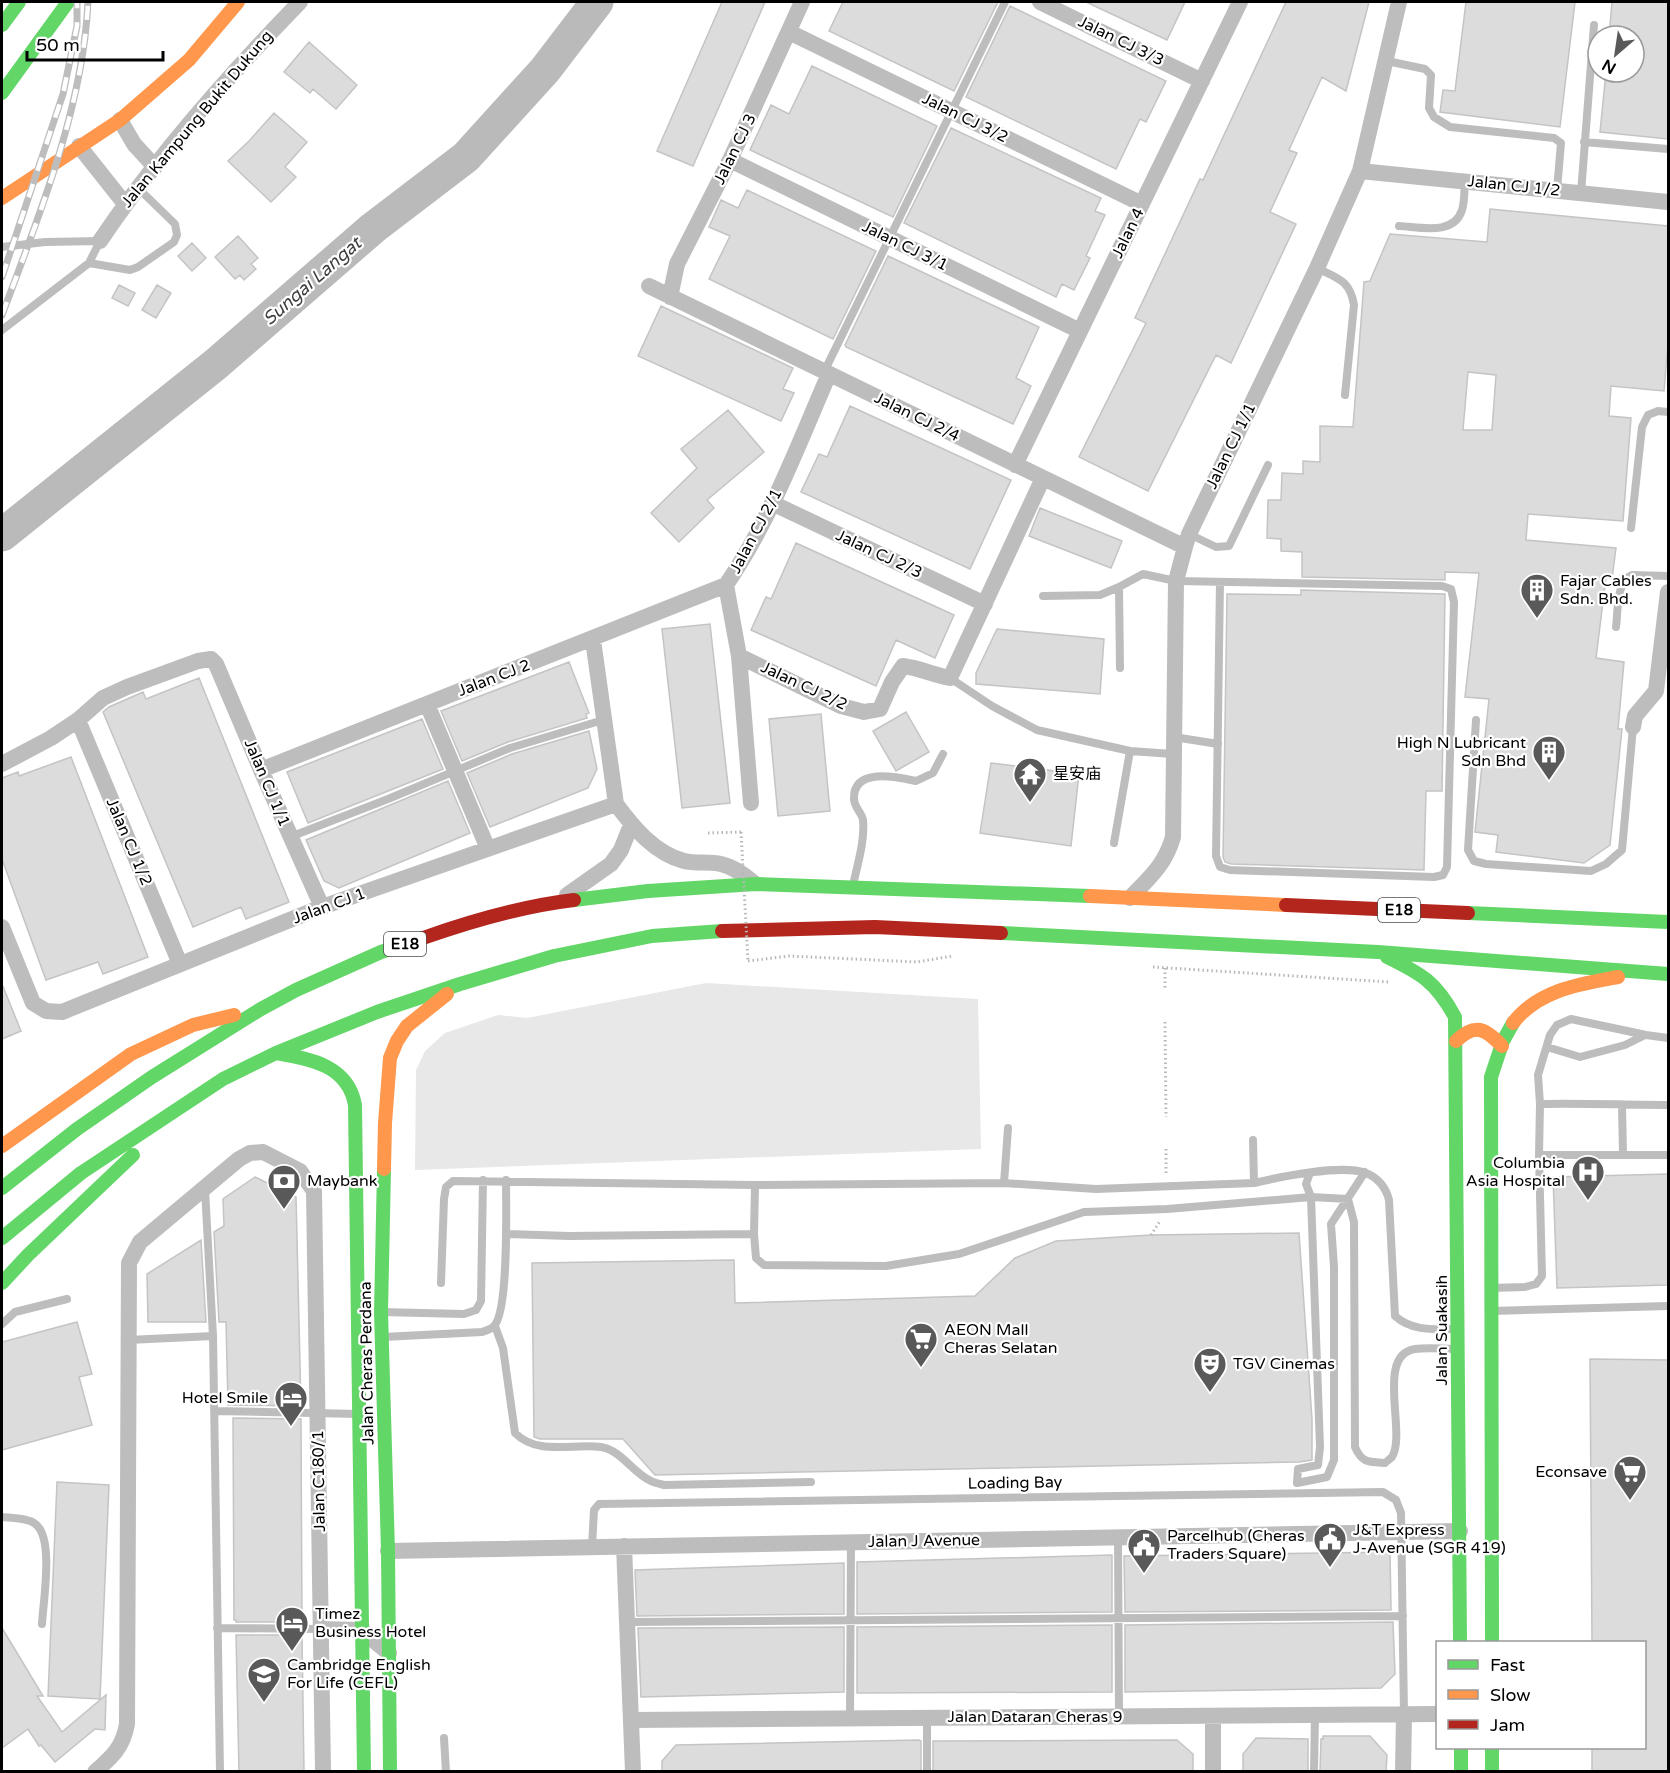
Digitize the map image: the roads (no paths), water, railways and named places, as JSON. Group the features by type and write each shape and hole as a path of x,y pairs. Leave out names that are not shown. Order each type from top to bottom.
{"main road":[{"path":"2,25 19,2"},
{"path":"2,93 68,2"},
{"path":"2,198 120,120 189,60 238,2"},
{"name":"E18","path":"2,1188 143,1083 261,1009 296,990 381,952 465,923 557,902 648,891 756,884 1668,922"},
{"path":"2,1238 81,1173 223,1079 276,1053 377,1012 460,984 554,956 652,936 708,931 875,927 1378,952 1668,974"},
{"name":"Jalan Suakasih","path":"1378,952 1434,982 1455,1017 1460,1641"},
{"path":"1492,1641 1491,1077 1514,1021 1534,1000 1575,986 1638,973"},
{"name":"Jalan Cheras Perdana","path":"390,1772 388,1551 381,1311 385,1123 390,1058 407,1026 460,984"},
{"path":"2,1146 131,1054 193,1025 261,1009"},
{"path":"1456,1041 1465,1031 1479,1028 1491,1034 1502,1046"},
{"name":"Jalan Cheras Perdana","path":"276,1053 316,1060 332,1068 346,1082 354,1096 357,1123 364,1772"},
{"path":"2,1283 28,1255 147,1142 174,1112"},
{"path":"1461,1749 1461,1772"},
{"path":"1492,1749 1492,1772"}],"street":[{"name":"Jalan Kampung Bukit Dukung","path":"100,241 125,204 216,93 300,2"},
{"name":"Jalan CJ 3","path":"670,297 677,264 730,160 802,2"},
{"name":"Jalan CJ 3/3","path":"1040,2 1202,81"},
{"name":"Jalan 4","path":"1015,465 1240,2"},
{"name":"Jalan CJ 1/1","path":"1130,898 1168,855 1173,837 1176,581 1187,541 1317,268 1360,171 1399,2"},
{"name":"Jalan CJ 3/2","path":"789,32 1142,204"},
{"path":"120,120 134,144 155,167"},
{"path":"78,146 125,204"},
{"name":"Jalan CJ 3/1","path":"730,160 1080,331"},
{"name":"Jalan CJ 1/2","path":"1360,171 1668,202"},
{"name":"Jalan CJ 2/4","path":"649,286 1015,465 1187,541"},
{"name":"Jalan CJ 2/1","path":"751,803 739,656 726,585 744,560 772,503 826,373"},
{"path":"950,678 1043,478"},
{"name":"Jalan CJ 2/3","path":"772,503 985,604"},
{"name":"Jalan CJ 2","path":"261,770 726,585"},
{"path":"1634,727 1635,716 1656,691 1668,592"},
{"path":"592,640 616,804 631,825 667,854 684,861 721,864 736,869 756,884"},
{"name":"Jalan CJ 2/2","path":"739,656 841,706 864,712 880,709 892,682 903,666 950,678"},
{"name":"Jalan CJ 1/1","path":"78,720 103,698 198,661 211,659 216,664 322,907"},
{"path":"428,704 488,849"},
{"path":"2,764 51,738 78,720"},
{"name":"Jalan CJ 1/2","path":"78,720 180,964"},
{"name":"Jalan CJ 1","path":"2,927 33,1003 46,1011 62,1012 322,907 616,804"},
{"path":"557,902 611,864 621,850 631,825"},
{"name":"Jalan C180/1","path":"205,1189 239,1159 250,1153 263,1152 300,1171 314,1191 323,1772"},
{"path":"95,1772 124,1741 127,1724 129,1263 140,1242 205,1189"},
{"name":"Jalan J Avenue","path":"388,1551 1460,1531"},
{"path":"624,1546 633,1772"},
{"path":"361,1629 389,1603"},
{"path":"321,1629 361,1629 389,1653"},
{"path":"1403,1772 1404,1714"},
{"name":"Jalan Dataran Cheras 9","path":"632,1720 1436,1714"},
{"path":"1213,1716 1213,1772"}],"lane":[{"path":"826,373 889,238 1005,2"},
{"path":"1387,62 1425,69 1431,75 1430,108 1434,117 1450,127 1558,140 1561,143 1557,190"},
{"path":"1581,193 1589,84"},
{"path":"1584,142 1668,149"},
{"path":"1399,226 1445,228 1454,222 1462,210 1465,181"},
{"path":"89,263 130,270 174,242 177,235 175,224 138,188"},
{"path":"2,247 45,242 100,241 89,263 2,330"},
{"path":"1317,268 1344,282 1352,294 1354,305 1346,395"},
{"path":"1631,528 1642,427 1648,415 1658,411 1668,412"},
{"path":"1187,541 1216,547 1229,546 1268,465"},
{"path":"1043,596 1100,595 1119,588 1143,574 1176,581 1442,586 1451,589 1454,602 1447,867 1443,875 1434,877 1230,870 1220,867 1216,856 1220,582"},
{"path":"1616,627 1622,583 1626,577 1632,575 1668,576"},
{"path":"1119,588 1120,668"},
{"path":"950,678 992,706 1037,730 1130,751 1173,754"},
{"path":"290,837 388,799 510,747 603,720"},
{"path":"1476,720 1468,850 1474,861 1486,864 1545,869 1591,871 1606,864 1622,850 1634,727"},
{"path":"1174,736 1218,744"},
{"path":"1114,843 1130,751"},
{"path":"853,888 863,819 854,802 855,792 862,780 871,777 896,776 916,781 933,772 943,754"},
{"path":"1491,1287 1525,1287 1536,1284 1542,1276 1538,1075 1550,1035 1557,1025 1571,1019 1668,1038"},
{"path":"1546,1047 1580,1057 1625,1045 1646,1035"},
{"path":"1540,1104 1668,1105"},
{"path":"1622,1105 1623,1155"},
{"path":"1004,1183 1008,1128"},
{"path":"1253,1140 1254,1183"},
{"path":"1539,1155 1668,1155"},
{"path":"441,1283 444,1199 446,1187 453,1181 755,1185 1004,1183 1096,1189 1254,1183 1339,1170 1365,1172 1387,1190 1395,1316 1404,1324 1418,1328 1458,1329"},
{"path":"1310,1173 1306,1185 1311,1197 1320,1447 1318,1465 1298,1469 1298,1483 1327,1477 1334,1460 1332,1224 1365,1172"},
{"path":"381,1311 464,1314 476,1310 481,1301 483,1180"},
{"path":"382,1336 482,1332 495,1326 501,1312 506,1234 506,1180"},
{"path":"755,1185 756,1258 764,1265 886,1266 959,1254 1084,1212 1167,1209 1311,1197 1348,1199"},
{"path":"205,1189 213,1336 220,1772"},
{"path":"1348,1199 1354,1222 1355,1447 1359,1457 1367,1462 1385,1463 1392,1457 1396,1445 1394,1374 1399,1360 1413,1349 1458,1349"},
{"path":"506,1234 569,1236 754,1234"},
{"path":"2,1324 15,1312 67,1299"},
{"path":"1491,1311 1668,1306"},
{"path":"495,1326 503,1348 514,1434 527,1443 551,1447 600,1447 612,1451 651,1482 664,1485 811,1482"},
{"path":"128,1340 213,1336"},
{"path":"214,1411 359,1414"},
{"name":"Loading Bay","path":"592,1547 594,1510 599,1504 1383,1492 1396,1500 1401,1513 1404,1714"},
{"path":"2,1517 34,1522 43,1531 46,1547 42,1624"},
{"path":"1118,1537 1119,1716"},
{"path":"850,1718 851,1542"},
{"path":"627,1622 1403,1616"},
{"path":"217,1628 321,1629"},
{"path":"1314,1772 1315,1715"},
{"path":"927,1718 927,1772"},
{"path":"444,1738 446,1772"}],"waterway":[{"name":"Sungai Langat","path":"2,535 216,364 373,228 466,157 545,70 597,2"}],"railway":[{"path":"2,277 63,94 77,26 77,2"},
{"path":"2,315 44,200 68,122 78,82 88,2"}],"place":[{"name":"Fajar Cables Sdn. Bhd.","path":"1537,619"},
{"name":"High N Lubricant Sdn Bhd","path":"1549,781"},
{"name":"星安庙","path":"1030,803"},
{"name":"Columbia Asia Hospital","path":"1588,1201"},
{"name":"Maybank","path":"284,1210"},
{"name":"AEON Mall Cheras Selatan","path":"921,1368"},
{"name":"TGV Cinemas","path":"1210,1393"},
{"name":"Hotel Smile","path":"291,1427"},
{"name":"Econsave","path":"1630,1501"},
{"name":"J&T Express J-Avenue (SGR 419)","path":"1330,1568"},
{"name":"Parcelhub (Cheras Traders Square)","path":"1144,1574"},
{"name":"Timez Business Hotel","path":"292,1652"},
{"name":"Cambridge English For Life (CEFL)","path":"264,1703"}]}
